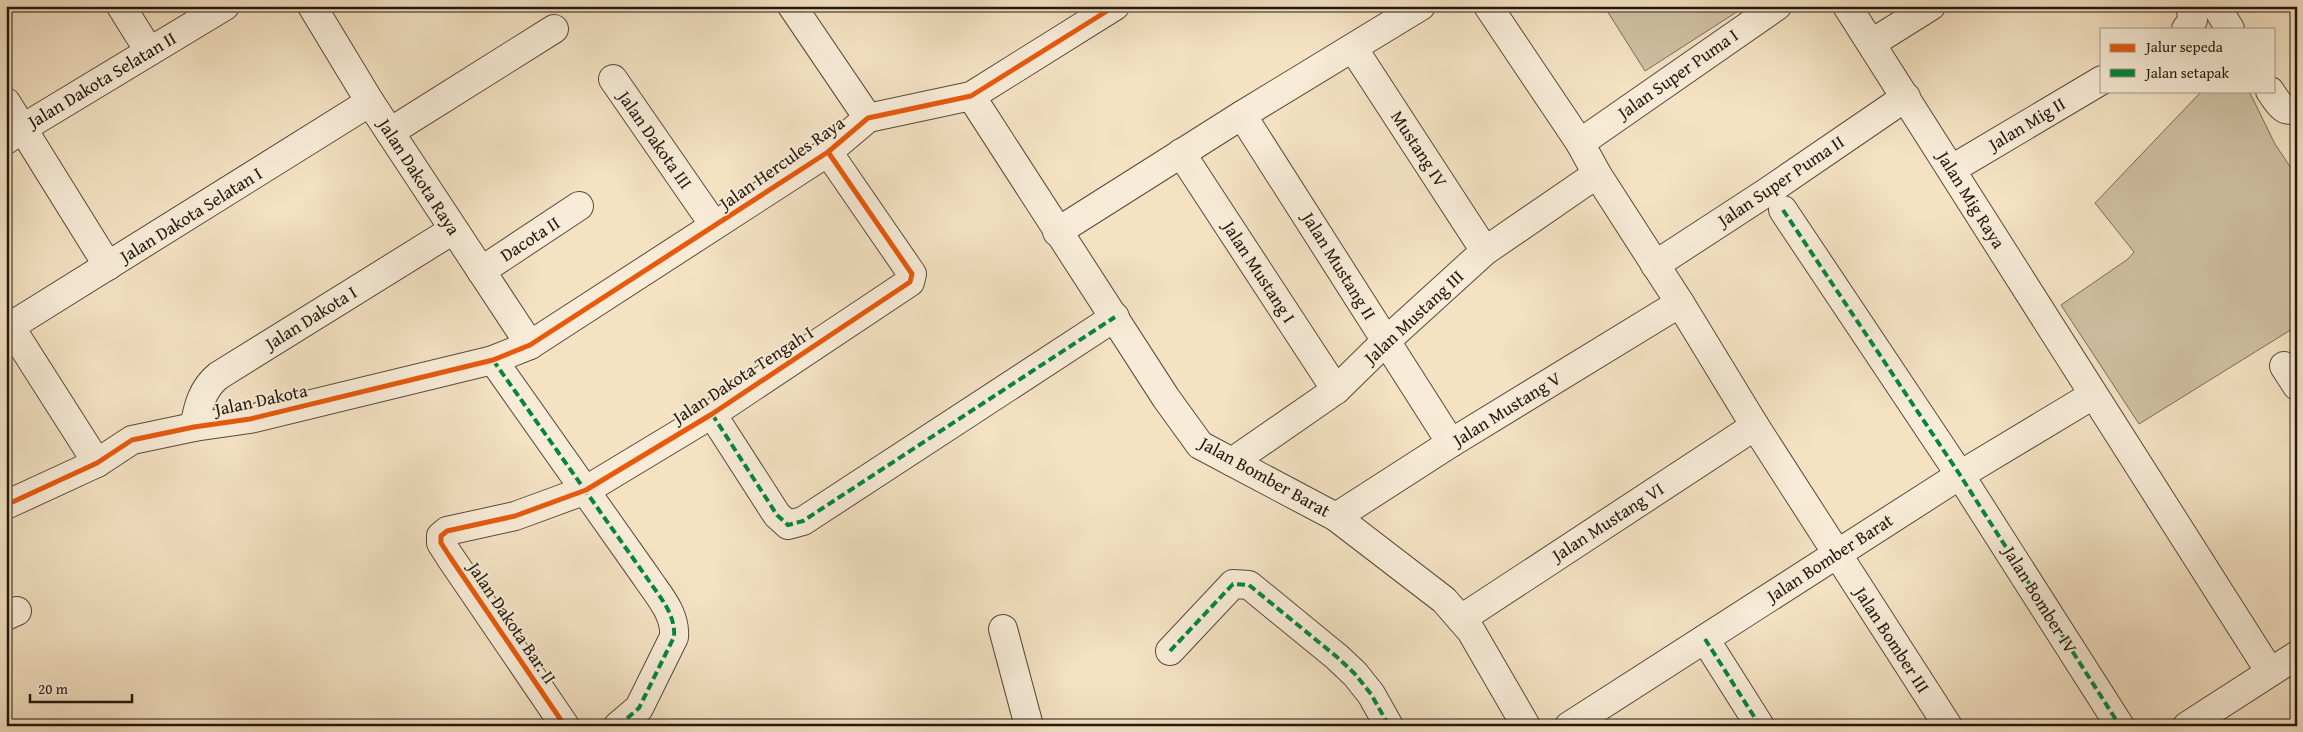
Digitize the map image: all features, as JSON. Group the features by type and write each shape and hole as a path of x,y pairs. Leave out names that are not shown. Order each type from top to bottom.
{"street":[{"path":"121,6 149,51"},
{"name":"Jalan Dakota Selatan II","path":"15,134 225,6"},
{"name":"Jalan Dakota Raya","path":"312,6 370,102 530,345"},
{"path":"792,6 868,118"},
{"path":"1057,232 1242,114 1421,6"},
{"name":"Jalan Bomber III","path":"1488,6 1580,143 1596,174 1680,302 1835,553 1948,726"},
{"name":"Jalan Super Puma I","path":"1580,143 1777,6"},
{"name":"Jalan Mig Raya","path":"1847,6 2270,672"},
{"path":"1872,44 1931,6"},
{"path":"2187,28 2193,20 2190,6"},
{"path":"2216,6 2229,28"},
{"name":"Jalan Hercules Raya","path":"530,345 828,152 868,118 972,96 1098,11"},
{"path":"390,132 554,29"},
{"name":"Mustang IV","path":"1353,48 1486,251"},
{"name":"Jalan Dakota III","path":"613,79 714,225"},
{"name":"Jalan Mig II","path":"1952,169 2100,81"},
{"path":"2271,92 2279,105 2285,110 2293,110 2297,107"},
{"name":"Jalan Bomber Barat","path":"972,96 1057,232 1200,445 1336,517 1444,600 1471,631 1526,726"},
{"name":"Jalan Super Puma II","path":"1655,265 1767,192 1906,97"},
{"path":"6,102 15,134 108,266"},
{"name":"Jalan Dakota Selatan I","path":"9,323 108,266 370,102"},
{"name":"Jalan Mustang II","path":"1242,114 1451,443"},
{"name":"Jalan Dakota Tengah I","path":"441,536 446,531 493,519 515,516 586,490 712,414 910,282 912,274 828,152"},
{"name":"Jalan Mustang I","path":"1181,153 1336,390"},
{"name":"Jalan Mustang III","path":"1232,462 1336,390 1386,341 1486,251 1596,174"},
{"name":"Dacota II","path":"481,271 579,206"},
{"name":"Jalan Bomber IV","path":"1782,210 1960,475 2120,726"},
{"name":"Jalan Dakota I","path":"194,427 203,394 209,383 218,376 454,230"},
{"name":"Jalan Mustang V","path":"1336,517 1451,443 1680,302"},
{"path":"712,414 777,515 788,524 803,521 1115,317"},
{"path":"9,323 97,462"},
{"name":"Jalan Dakota","path":"6,505 97,462 132,440 194,427 250,419 493,360 530,345"},
{"path":"493,360 586,490 670,613 675,627 674,636 638,708 626,721 618,726"},
{"name":"Jalan Bomber Barat","path":"1576,724 1835,553 2093,395"},
{"name":"Jalan Mustang VI","path":"1461,619 1755,426"},
{"name":"Jalan Dakota Bar. II","path":"441,536 441,543 450,557 565,725"},
{"path":"1170,651 1233,584 1249,585 1305,630 1355,674 1370,694 1389,726"},
{"path":"1003,629 1029,726"},
{"path":"1705,639 1760,726"},
{"path":"2186,726 2270,672 2296,658"}],"shaded area":[{"path":"1604,6 1746,6 1645,71"},
{"path":"2202,92 2249,92 2275,144 2297,177 2297,326 2139,424 2061,305 2128,259 2134,252 2095,203"}],"marked path":[{"path":"1783,210 1960,475 2120,726"},
{"path":"712,414 777,515 788,525 803,521 1115,317"},
{"path":"493,360 661,599 672,621 674,637 639,708 618,726"},
{"path":"1170,651 1233,584 1249,585 1355,674 1371,694 1389,726"},
{"path":"1705,639 1760,726"}],"cycle path":[{"path":"6,505 97,463 132,440 194,427 250,419 493,360 530,345 828,152 868,118 971,96 1115,6"},
{"path":"565,726 450,557 441,543 441,536 447,531 515,516 586,490 712,414 910,282 912,274 828,152"}]}
